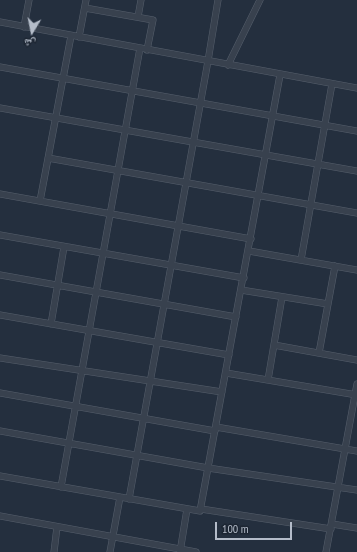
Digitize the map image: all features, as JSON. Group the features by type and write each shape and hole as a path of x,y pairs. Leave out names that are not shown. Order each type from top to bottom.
{"street":[{"path":"24,27 29,0"},
{"path":"79,37 86,0"},
{"path":"138,17 141,0"},
{"path":"129,499 218,0"},
{"path":"228,65 260,0"},
{"path":"85,8 153,20 147,50"},
{"path":"0,22 280,75 357,88"},
{"path":"40,201 71,36"},
{"path":"61,487 140,48"},
{"path":"0,67 357,131"},
{"path":"201,509 280,75"},
{"path":"301,260 332,84"},
{"path":"0,108 357,171"},
{"path":"48,158 258,196 357,212"},
{"path":"0,194 251,239"},
{"path":"0,235 244,278"},
{"path":"51,324 64,247"},
{"path":"249,251 357,270"},
{"path":"319,353 335,266"},
{"path":"0,275 236,317"},
{"path":"241,290 328,304"},
{"path":"268,380 282,297"},
{"path":"0,315 229,355"},
{"path":"274,345 357,360"},
{"path":"0,358 222,392"},
{"path":"226,373 356,395"},
{"path":"326,552 357,384"},
{"path":"0,393 144,418 357,451"},
{"path":"0,431 208,468 357,490"},
{"path":"0,476 200,512 201,509 357,528"},
{"path":"110,552 120,497"},
{"path":"180,551 187,509"},
{"path":"0,516 180,551 196,552"},
{"path":"54,552 57,527"}]}
